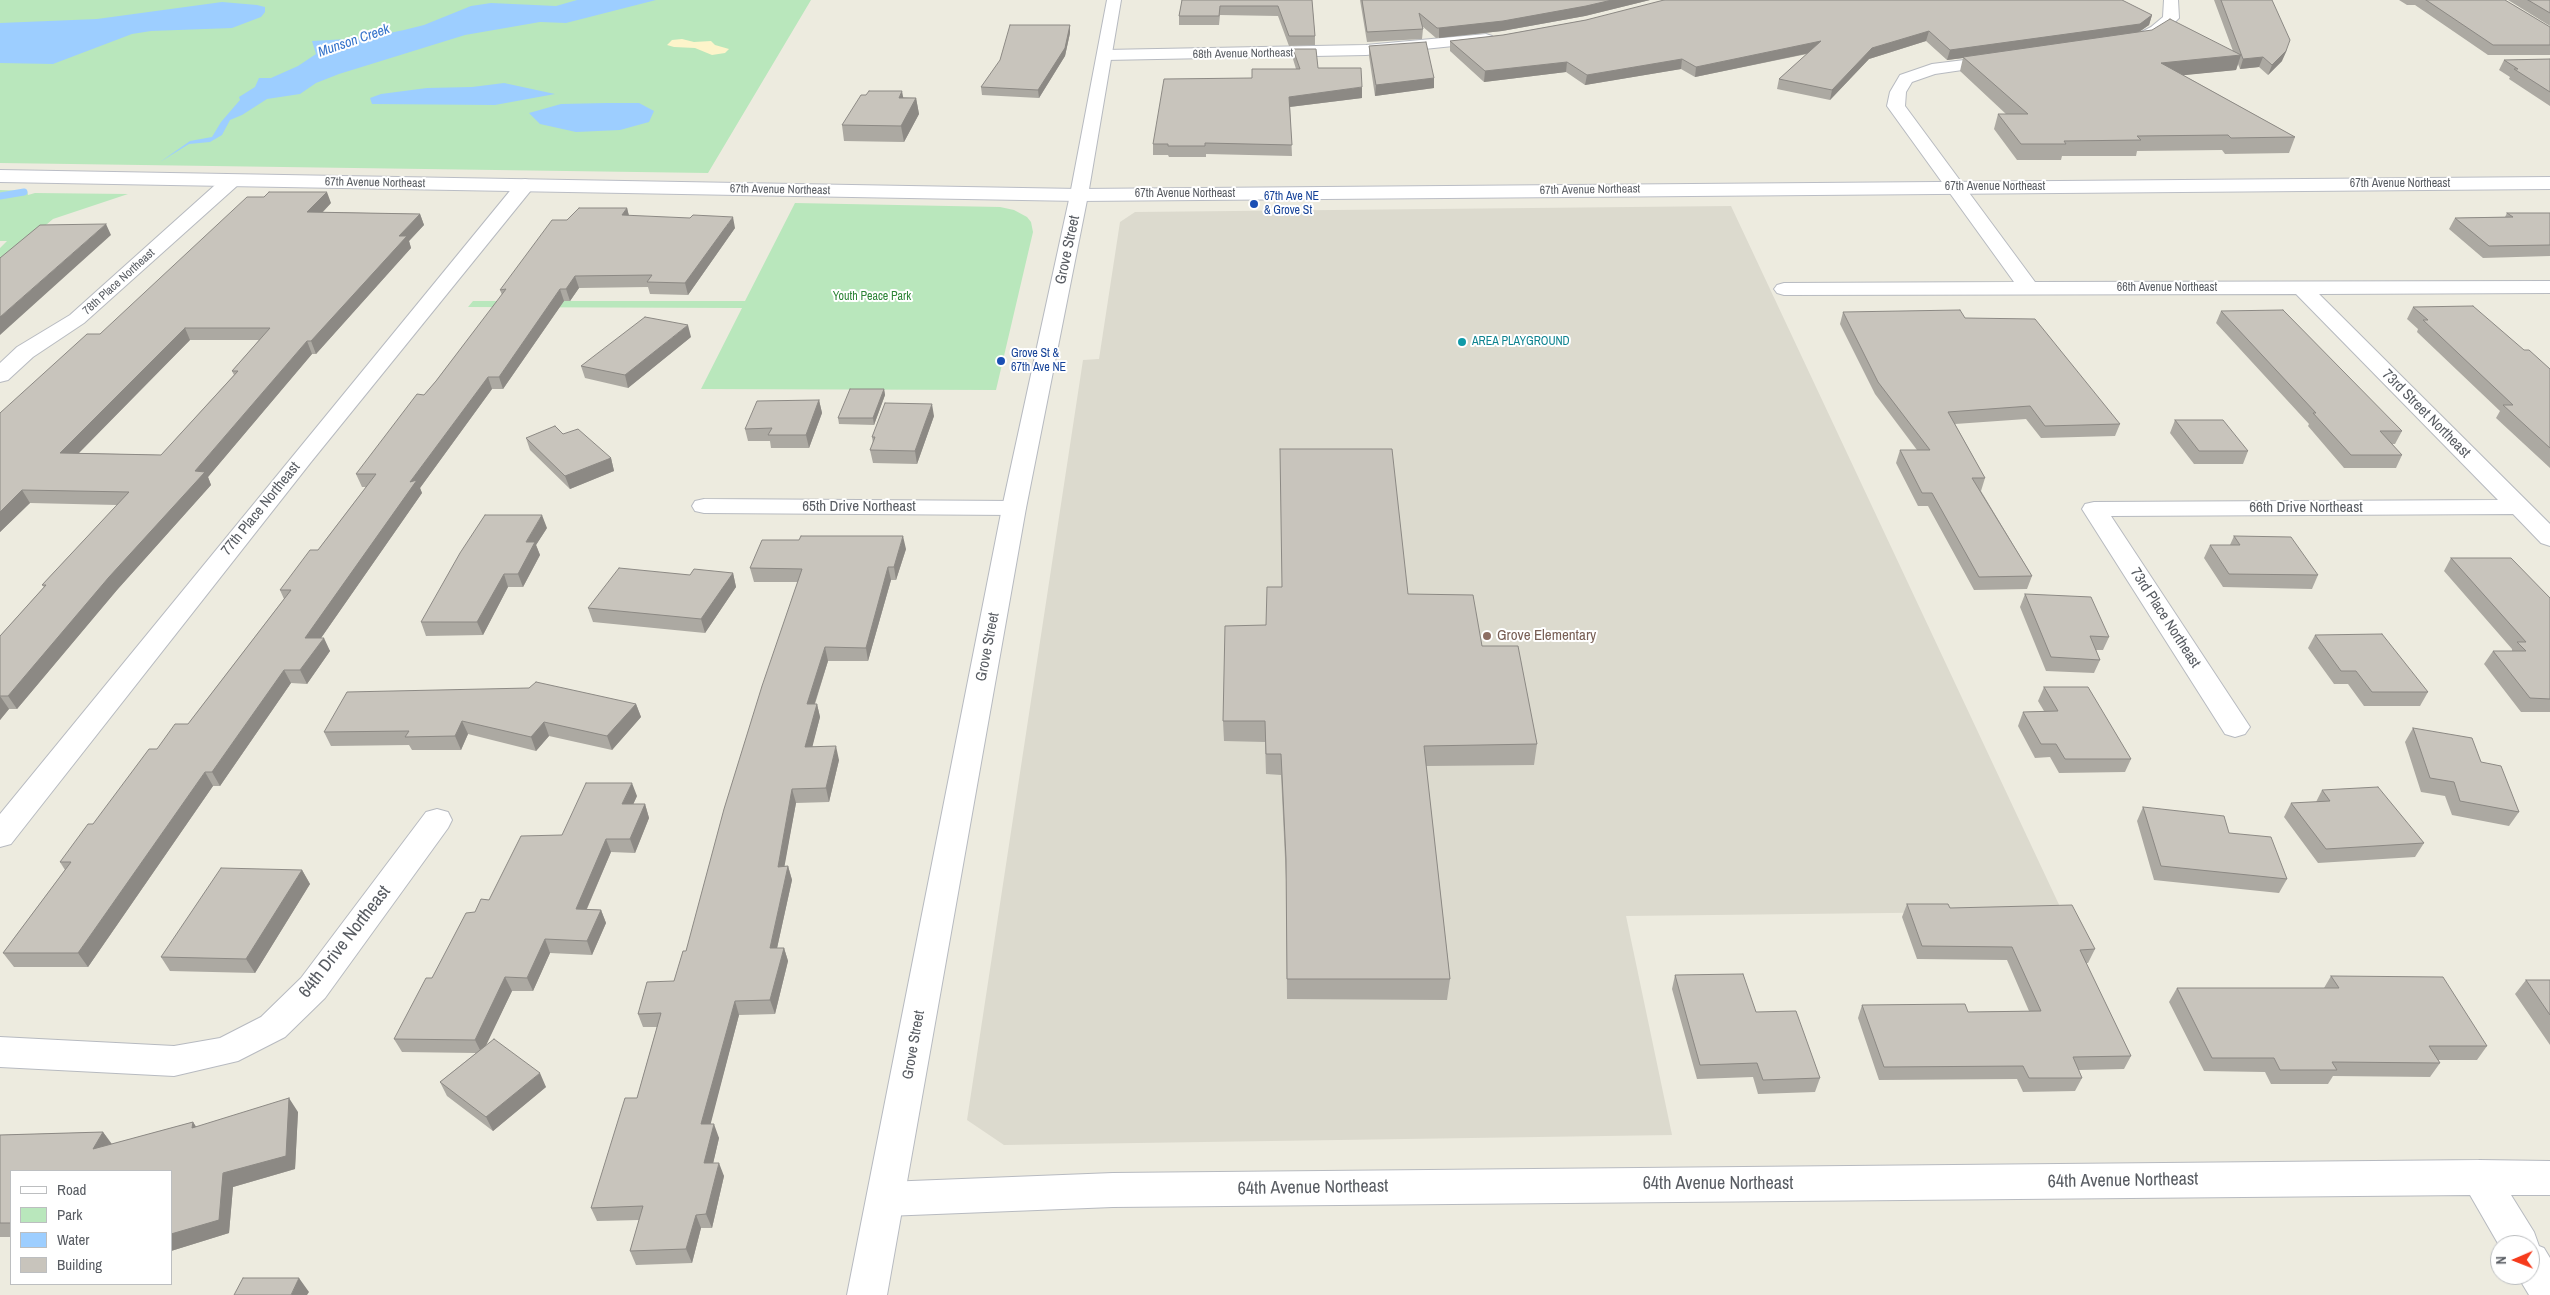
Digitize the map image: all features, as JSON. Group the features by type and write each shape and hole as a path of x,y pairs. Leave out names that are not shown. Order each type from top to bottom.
{"street":[{"name":"Grove Street","path":"867,1295 1014,508 1079,195 1114,0"},
{"path":"2116,45 2141,40 2157,30 2170,18 2171,0"},
{"name":"68th Avenue Northeast","path":"1105,55 1366,50 1502,38"},
{"path":"2010,59 1932,69 1906,79 1898,92 1896,106 2029,288"},
{"name":"67th Avenue Northeast","path":"0,176 1079,195 2550,183"},
{"name":"78th Place Northeast","path":"0,375 25,352 77,319 231,181"},
{"name":"77th Place Northeast","path":"0,836 303,456 525,185"},
{"name":"66th Avenue Northeast","path":"1784,290 2550,287"},
{"name":"73rd Street Northeast","path":"2303,289 2550,538"},
{"name":"65th Drive Northeast","path":"704,506 1014,508"},
{"name":"66th Drive Northeast","path":"2094,509 2518,507"},
{"name":"73rd Place Northeast","path":"2094,509 2235,728"},
{"name":"64th Drive Northeast","path":"0,1052 174,1062 226,1052 273,1027 313,988 437,820"},
{"path":"2479,1178 2514,1235"},
{"name":"64th Avenue Northeast","path":"886,1199 1113,1190 2550,1178"},
{"path":"2540,1278 2550,1294"}],"shaded area":[{"name":"Grove Elementary","path":"1731,206 2062,911 1626,916 1672,1135 1004,1145 967,1120 1083,360 1099,359 1120,222 1135,212"}],"green space":[{"path":"0,0 811,0 708,173 0,163"},
{"path":"0,190 27,191 28,195 35,193 128,194 53,219 0,264 0,248 7,241 0,241"},
{"name":"Youth Peace Park","path":"795,203 1000,207 1014,210 1027,217 1031,222 1033,232 996,390 701,389 742,308 468,307 473,301 745,301"}],"sand":[{"path":"682,39 694,42 711,41 715,45 729,49 725,53 712,55 695,48 667,45 672,40"}],"water":[{"path":"577,0 656,0 566,23 540,22 465,35 339,74 316,83 300,94 267,99 242,115 230,120 222,135 210,142 189,144 160,162 190,141 212,137 221,122 240,100 239,97 255,87 259,78 271,78 298,66 316,54 312,41 365,38 404,30 424,25 471,6 491,3 556,6"},
{"path":"222,2 257,5 265,7 265,12 261,17 232,28 151,31 132,34 53,64 0,63 0,23 97,19"},
{"path":"504,83 555,94 495,105 372,104 370,98 381,94 427,88 472,87"},
{"path":"639,103 654,111 649,122 620,130 576,132 540,124 529,113 561,104"}],"building":[{"path":"1182,0 1312,0 1315,36 1289,36 1278,6 1220,6 1219,16 1179,16"},
{"path":"1362,0 1612,0 1503,21 1439,28 1419,13 1423,29 1367,32"},
{"path":"1664,0 2122,0 2152,15 2140,24 1950,50 1929,31 1872,48 1832,90 1779,79 1821,41 1696,67 1682,59 1587,75 1567,62 1485,71 1450,41 1503,35 1586,20"},
{"path":"2221,0 2272,0 2290,40 2286,51 2272,65 2263,57 2243,59"},
{"path":"2426,0 2505,0 2550,27 2550,45 2493,45"},
{"path":"2528,0 2550,0 2550,13"},
{"path":"2170,19 2241,55 2161,63 2295,137 2231,138 2228,135 2137,136 2141,140 2064,141 2066,144 2021,144 1998,114 2028,114 1963,57 2152,30"},
{"path":"1010,25 1070,25 1065,48 1038,90 981,87 1000,60"},
{"path":"1426,42 1434,78 1376,85 1369,46"},
{"path":"1293,49 1316,49 1318,68 1361,68 1362,87 1289,97 1292,145 1205,143 1205,146 1168,146 1168,144 1153,144 1164,79 1252,78 1252,69 1300,69"},
{"path":"2550,59 2550,92 2514,69 2518,69 2504,60"},
{"path":"869,91 902,91 899,98 916,98 901,126 842,125 861,95 866,95"},
{"path":"269,192 327,192 307,212 420,214 399,236 407,236 311,341 307,341 195,471 205,472 109,577 8,696 0,696 0,636 46,585 42,585 129,492 22,490 0,512 0,413 87,334 100,334 247,197 264,197","holes":["185,328 270,328 232,371 238,371 161,455 60,453"]},
{"path":"579,208 627,208 622,215 690,218 693,215 733,217 685,283 647,282 652,275 575,276 566,289 560,289 499,377 488,377 410,482 417,480 305,638 324,638 300,670 284,670 212,772 205,772 78,953 3,953 71,862 60,862 88,824 93,824 149,749 157,749 175,724 188,724 291,590 280,590 310,550 318,550 376,474 356,474 417,394 424,395 436,381 506,289 500,290 552,220 567,220"},
{"path":"2507,213 2550,213 2550,245 2489,246 2455,218 2513,217"},
{"path":"106,224 0,317 0,258 40,225"},
{"path":"2473,306 2524,350 2529,350 2550,369 2550,448 2503,405 2513,405 2423,320 2428,320 2413,307"},
{"path":"1960,310 1965,318 2035,319 2120,424 2045,426 2030,406 1948,412 1985,478 1972,478 2032,576 1979,577 1932,493 1922,493 1900,450 1930,450 1878,382 1843,312"},
{"path":"2283,310 2402,431 2380,431 2402,455 2351,455 2313,413 2316,413 2221,311"},
{"path":"645,317 688,325 625,375 581,366"},
{"path":"850,389 884,389 873,418 838,418"},
{"path":"819,400 806,435 768,435 772,428 745,429 757,401"},
{"path":"885,403 932,404 915,451 870,450 875,437 872,437"},
{"path":"2175,420 2223,420 2248,451 2199,451"},
{"path":"555,426 563,434 578,429 611,458 565,476 526,438"},
{"path":"1280,449 1392,449 1408,594 1473,595 1482,646 1518,646 1537,744 1424,746 1450,979 1287,979 1286,859 1281,754 1266,754 1265,721 1223,721 1225,626 1266,625 1267,587 1282,587"},
{"path":"485,515 542,515 526,542 535,542 518,574 504,574 477,622 421,622 460,553"},
{"path":"801,536 903,536 894,567 888,567 866,648 825,647 807,704 817,704 805,747 836,746 826,788 792,789 778,867 788,866 770,948 784,948 770,1000 735,1001 701,1124 714,1124 704,1163 719,1163 706,1214 696,1215 686,1249 630,1251 643,1206 591,1208 625,1098 637,1098 661,1013 638,1014 647,982 674,981 683,951 686,951 724,809 762,686 802,569 750,568 762,540 799,540"},
{"path":"2234,536 2291,537 2318,575 2229,574 2210,545 2240,545"},
{"path":"2451,558 2511,558 2550,598 2550,699 2530,698 2493,651 2526,651 2517,642 2526,642"},
{"path":"619,568 690,575 694,569 733,573 701,619 588,608"},
{"path":"2025,594 2091,597 2109,637 2090,636 2100,660 2051,657"},
{"path":"2382,634 2428,692 2372,692 2356,671 2341,671 2315,635"},
{"path":"536,682 636,704 607,736 544,722 531,737 462,721 455,736 405,737 409,731 324,732 347,692 529,688"},
{"path":"2044,687 2088,687 2131,759 2065,759 2056,744 2041,744 2023,712 2058,711"},
{"path":"2413,728 2472,738 2481,762 2501,766 2519,812 2460,801 2454,782 2430,778"},
{"path":"586,783 632,783 622,804 645,804 630,839 606,839 576,909 601,910 587,941 545,939 527,978 505,977 475,1040 394,1039 426,978 432,978 466,913 475,912 481,899 489,900 521,836 562,835"},
{"path":"2378,787 2424,843 2326,849 2291,803 2330,801 2322,790"},
{"path":"2143,807 2224,816 2229,833 2271,837 2287,879 2161,866"},
{"path":"221,868 302,870 246,959 161,957"},
{"path":"1907,904 1948,904 1950,908 2072,905 2095,949 2080,950 2131,1056 2073,1057 2082,1078 2029,1078 2023,1066 1884,1067 1862,1005 1965,1004 1968,1012 2041,1011 2012,947 1922,946"},
{"path":"1743,974 1756,1012 1796,1011 1820,1078 1763,1080 1757,1063 1700,1065 1675,975"},
{"path":"2331,976 2443,977 2487,1046 2429,1046 2440,1063 2332,1062 2337,1070 2280,1070 2274,1058 2212,1058 2177,988 2339,988"},
{"path":"2526,980 2550,980 2550,1015"},
{"path":"494,1039 540,1073 486,1117 440,1082"},
{"path":"289,1098 286,1156 223,1173 219,1220 172,1234 172,1170 10,1170 10,1223 0,1223 0,1135 103,1132 93,1149 193,1122 192,1128"},
{"path":"243,1278 299,1278 291,1295 234,1295"}],"waterway":[{"name":"Munson Creek","path":"0,196 24,192"}],"place":[{"name":"67th Ave NE & Grove St","path":"1254,204"},
{"name":"AREA PLAYGROUND","path":"1462,342"},
{"name":"Grove St & 67th Ave NE","path":"1001,361"},
{"name":"Grove Elementary","path":"1487,636"}]}
